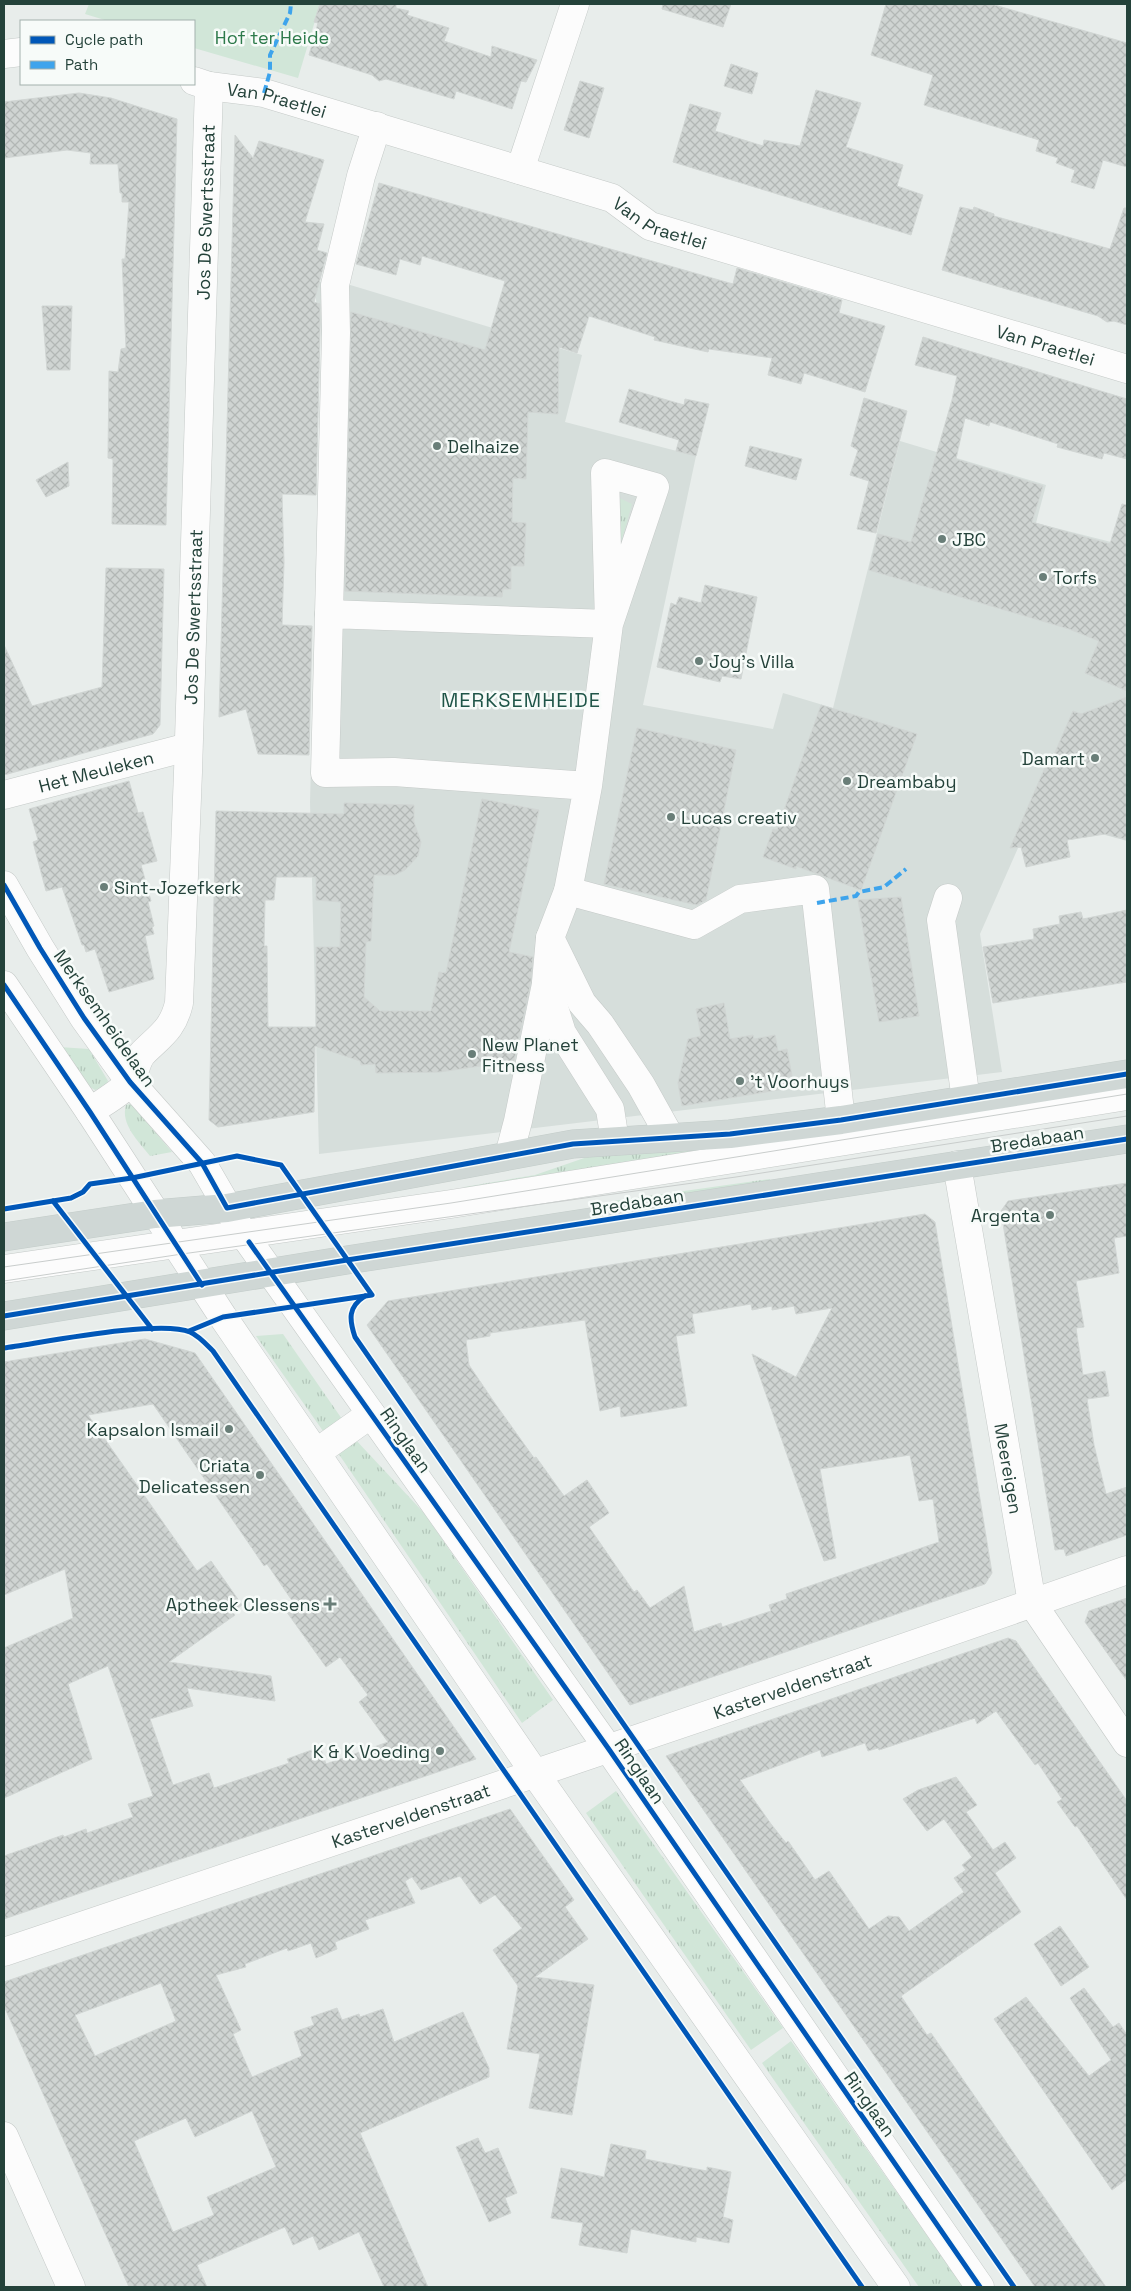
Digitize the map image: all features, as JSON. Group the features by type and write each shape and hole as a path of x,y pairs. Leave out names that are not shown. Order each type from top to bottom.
{"main road":[{"path":"4,1237 155,1214 227,1208 573,1144 730,1134 841,1120 1127,1074"},
{"name":"Bredabaan","path":"4,1316 1127,1139"}],"street":[{"path":"520,170 575,4"},
{"path":"4,54 20,52"},
{"name":"Van Praetlei","path":"201,83 264,93 612,198 650,226 1127,370"},
{"name":"Jos De Swertsstraat","path":"90,1112 130,1082 142,1054 171,1026 179,1003 188,746 201,83"},
{"path":"377,126 361,176 335,284 336,333 324,773 394,772 588,786"},
{"path":"508,1155 518,1121 546,982 550,938 568,891 588,786 609,624 605,473 655,487 609,624"},
{"path":"329,614 609,624"},
{"name":"Het Meuleken","path":"4,795 188,746"},
{"name":"Merksemheidelaan","path":"4,885 40,948 84,1018 130,1082 202,1163 227,1208 272,1274"},
{"path":"568,891 694,924 740,899 815,889 841,1120"},
{"path":"948,898 941,920 966,1100"},
{"path":"550,938 582,1003 600,1024 641,1085 670,1137"},
{"path":"546,982 562,1033 610,1108 615,1141"},
{"path":"4,985 90,1112 202,1285 534,1772 896,2287"},
{"path":"556,1016 570,1004 582,1003"},
{"path":"246,1238 1127,1096"},
{"path":"4,1269 736,1175 1127,1114"},
{"name":"Meereigen","path":"957,1166 1032,1603 1127,1743"},
{"path":"4,1279 178,1247"},
{"name":"Ringlaan","path":"272,1274 608,1748 980,2287"},
{"path":"316,1453 371,1414"},
{"name":"Kasterveldenstraat","path":"4,1952 1127,1570"},
{"path":"4,2136 71,2287"}],"shaded area":[{"path":"313,281 347,284 582,355 565,422 696,456 643,705 773,729 783,693 833,708 900,441 1046,485 1036,523 1127,546 1127,841 1094,832 1094,836 1018,848 980,934 1002,1072 319,1154 310,802 323,343"}],"green space":[{"name":"Hof ter Heide","path":"89,4 320,4 298,78 195,48 195,20 105,20 85,14"},
{"path":"615,496 632,504 622,539 612,553"},
{"path":"59,1047 89,1049 108,1081 105,1087 95,1090 90,1087"},
{"path":"130,1104 172,1152 150,1156 128,1126 125,1112 126,1105"},
{"path":"747,1145 465,1193 464,1187 535,1175 590,1156"},
{"path":"770,1179 770,1182 615,1208 613,1201"},
{"path":"283,1334 342,1419 323,1431 256,1336"},
{"path":"354,1438 424,1513 553,1700 522,1723 336,1450"},
{"path":"616,1791 783,2028 751,2050 586,1813"},
{"path":"791,2041 963,2287 919,2287 762,2063"}],"building":[{"path":"320,4 396,4 396,8 409,11 407,15 449,28 444,41 491,57 492,46 537,60 526,82 521,81 512,109 456,91 454,99 386,79 379,81 372,75 309,55 318,23 314,22"},
{"path":"663,4 731,4 723,27 662,9"},
{"path":"886,4 991,4 1127,43 1127,167 1103,160 1094,189 1071,182 1075,170 1056,163 1058,158 1036,151 1039,140 924,105 933,75 871,55"},
{"path":"731,64 758,73 752,94 724,86"},
{"path":"580,81 604,88 589,138 564,130"},
{"path":"816,90 861,103 846,147 903,165 897,186 923,195 911,235 673,162 690,104 721,113 715,131 763,146 764,140 800,146"},
{"path":"79,93 111,98 177,119 166,525 112,524 113,459 108,458 109,371 118,372 121,349 126,348 122,259 125,259 129,202 122,202 118,164 90,164 91,153 67,150 4,158 4,102"},
{"path":"235,135 253,158 259,141 324,160 305,222 324,224 317,250 327,253 314,302 320,304 316,495 282,494 284,562 282,625 312,626 309,755 258,754 246,709 219,717"},
{"path":"379,183 733,284 737,268 842,300 839,313 885,326 865,392 804,373 801,384 768,375 772,358 709,349 708,352 654,340 655,337 589,316 577,353 559,347 558,414 528,412 526,479 513,478 512,522 526,523 524,566 511,566 511,589 503,589 502,597 345,591 351,312 485,350 505,281 422,256 420,265 400,259 396,275 356,264"},
{"path":"960,207 973,210 974,207 994,214 994,216 1110,249 1124,208 1127,208 1127,325 1114,321 1107,322 1098,316 942,270"},
{"path":"42,306 72,306 70,370 47,370"},
{"path":"923,337 1127,399 1127,459 1104,453 1102,459 1057,447 1058,444 990,422 989,426 965,418 956,459 1043,486 1032,522 1110,544 1122,504 1127,505 1127,691 1085,673 1099,641 1069,629 869,570 878,534 911,542 952,400 957,376 915,365"},
{"path":"629,389 684,405 685,399 709,404 696,456 676,451 679,440 619,422"},
{"path":"864,398 907,411 876,533 857,529 869,481 850,475 858,450 851,446"},
{"path":"750,446 802,459 796,480 745,466"},
{"path":"68,462 69,486 46,497 36,480"},
{"path":"106,568 164,569 160,725 153,734 4,775 4,645 32,706 102,687"},
{"path":"705,585 757,597 741,679 722,676 720,682 657,667 671,603 676,605 679,597 701,603"},
{"path":"1127,697 1127,840 1105,834 1067,840 1070,857 1026,867 1021,847 1010,848 1050,756 1053,757 1073,711 1081,714"},
{"name":"Dreambaby","path":"821,705 917,734 861,890 796,866 796,869 763,857 773,829 777,830"},
{"name":"Lucas creativ","path":"637,728 736,750 706,900 697,905 604,884"},
{"name":"Sint-Jozefkerk","path":"129,781 138,813 143,812 157,861 141,865 151,901 148,902 154,926 152,927 154,934 145,936 154,979 109,992 95,949 86,952 84,945 82,945 62,887 46,891 33,842 38,840 29,809"},
{"path":"482,799 539,810 509,952 533,957 531,982 514,1061 440,1072 376,1073 375,1064 361,1065 360,1061 315,1046 314,1112 218,1127 209,1120 216,811 344,814 344,803 414,805 414,822 421,842 418,856 405,870 395,875 374,875 371,941 366,942 364,997 380,1011 431,1011 439,972 446,973","holes":["276,877 316,877 316,900 341,902 340,947 316,947 316,1027 268,1027 267,946 264,946 265,900 274,900"]},
{"path":"901,897 919,1016 879,1022 858,900"},
{"path":"1127,910 1127,982 993,1003 983,947 1034,939 1033,929 1060,924 1059,916 1081,912 1083,919"},
{"path":"724,1003 730,1039 753,1035 754,1039 775,1035 778,1051 787,1049 792,1076 783,1078 784,1089 682,1106 678,1083 688,1039 701,1036 696,1009"},
{"path":"1127,1183 1127,1236 1114,1238 1119,1273 1076,1281 1084,1327 1076,1328 1083,1375 1105,1371 1109,1396 1087,1399 1094,1445 1106,1494 1127,1487 1127,1535 1066,1556 1064,1549 1055,1550 1001,1211 1008,1201"},
{"path":"925,1214 935,1222 992,1573 985,1584 630,1705 367,1325 388,1301","holes":["751,1304 752,1310 772,1306 772,1310 794,1306 796,1314 832,1308 796,1377 752,1354 824,1561 836,1558 820,1469 910,1455 919,1501 933,1499 939,1542 786,1594 787,1599 769,1605 771,1611 722,1627 721,1623 694,1632 684,1586 650,1608 637,1590 634,1592 589,1527 609,1513 587,1480 564,1496 536,1457 534,1458 469,1365 466,1340 490,1336 490,1333 585,1320 600,1411 620,1406 621,1417 687,1406 676,1336 695,1333 692,1314"]},
{"path":"145,1339 195,1353 476,1759 4,1919 4,1856 63,1835 64,1837 86,1829 87,1833 133,1817 128,1804 153,1796 108,1666 68,1684 92,1759 4,1798 4,1648 73,1618 65,1569 4,1595 4,1362","holes":["153,1404 264,1566 267,1564 293,1602 284,1608 326,1667 340,1657 368,1695 359,1702 388,1742 326,1764 320,1747 287,1759 289,1763 214,1788 209,1773 173,1785 150,1719 193,1706 187,1688 275,1701 271,1676 169,1662 235,1615 232,1612 242,1605 211,1561 197,1571 88,1415"]},
{"path":"1127,1598 1127,1681 1085,1622 1089,1611"},
{"path":"1008,1638 1016,1641 1127,1801 1127,1900 1077,1826 1075,1827 1057,1802 1062,1799 1038,1763 1035,1765 996,1711 977,1724 975,1718 879,1750 878,1748 868,1751 865,1743 822,1757 820,1750 740,1780 771,1824 786,1843 788,1841 815,1880 829,1871 869,1929 888,1916 899,1917 909,1931 964,1892 954,1878 966,1870 962,1865 972,1857 944,1819 927,1831 903,1799 918,1790 956,1777 977,1805 966,1812 993,1850 1005,1842 1016,1858 995,1873 1021,1912 901,1996 927,2035 931,2033 1106,2287 1035,2287 666,1756"},
{"path":"510,1809 574,1900 565,1907 588,1939 535,1977 594,1985 572,2115 529,2108 540,2054 507,2049 518,1986 493,1950 522,1928 495,1895 480,1904 460,1876 421,1890 412,1877 405,1881 415,1903 365,1920 369,1929 335,1942 337,1949 316,1958 311,1943 288,1951 287,1948 245,1964 246,1967 216,1975 241,2030 233,2034 252,2077 302,2056 294,2032 314,2025 311,2017 337,2008 342,2020 359,2014 360,2017 383,2009 394,2042 463,2012 489,2068 489,2077 360,2133 428,2287 384,2287 359,2232 319,2250 313,2236 293,2245 285,2227 197,2265 207,2287 129,2287 4,2006 4,1982","holes":["161,1983 176,2021 95,2056 75,2015","252,2111 276,2167 207,2197 214,2215 173,2232 134,2141 186,2118 195,2137"]},
{"path":"1060,1926 1089,1967 1061,1986 1034,1944"},
{"path":"1084,1988 1113,2027 1119,2023 1127,2035 1127,2179 1112,2190 994,2019 1026,1997 1089,2076 1111,2060 1070,1998"},
{"path":"478,2138 485,2153 498,2148 517,2193 505,2198 511,2213 489,2222 456,2147"},
{"path":"611,2144 646,2151 645,2159 707,2171 707,2167 731,2172 723,2217 733,2220 729,2243 696,2237 696,2242 631,2229 627,2253 579,2245 583,2223 551,2218 561,2168 604,2177"}],"tram line":[{"path":"4,1267 451,1203 1127,1094"},
{"path":"4,1281 182,1254 736,1177 1127,1116"}],"marked path":[{"path":"264,93 270,72 270,55 290,13 291,4"},
{"path":"817,903 856,896 859,892 884,887 906,869"}],"cycle path":[{"path":"4,885 40,948 84,1018 130,1082 202,1163 227,1208 573,1144 730,1134 841,1120 1127,1074"},
{"path":"4,985 90,1112 202,1285"},
{"path":"4,1316 347,1260 1127,1139"},
{"path":"4,1209 71,1198 83,1192 90,1184 132,1178 237,1156 281,1165 372,1295 223,1317 189,1331"},
{"path":"53,1201 152,1329"},
{"path":"249,1242 608,1748 980,2287"},
{"path":"365,1296 355,1305 351,1314 355,1337 1014,2287"},
{"path":"4,1348 100,1333 153,1328 190,1332 213,1351 862,2287"}],"place":[{"name":"Delhaize","path":"437,446"},
{"name":"JBC","path":"942,539"},
{"name":"Torfs","path":"1043,577"},
{"name":"Joy's Villa","path":"699,661"},
{"name":"Damart","path":"1095,758"},
{"name":"Dreambaby","path":"847,781"},
{"name":"Lucas creativ","path":"671,817"},
{"name":"Sint-Jozefkerk","path":"104,887"},
{"name":"New Planet Fitness","path":"472,1054"},
{"name":"'t Voorhuys","path":"740,1081"},
{"name":"Argenta","path":"1050,1215"},
{"name":"Kapsalon Ismail","path":"229,1429"},
{"name":"Criata Delicatessen","path":"260,1475"},
{"name":"Aptheek Clessens","path":"330,1604"},
{"name":"K & K Voeding","path":"440,1751"}],"district":[{"name":"MERKSEMHEIDE","path":"521,700"}]}
